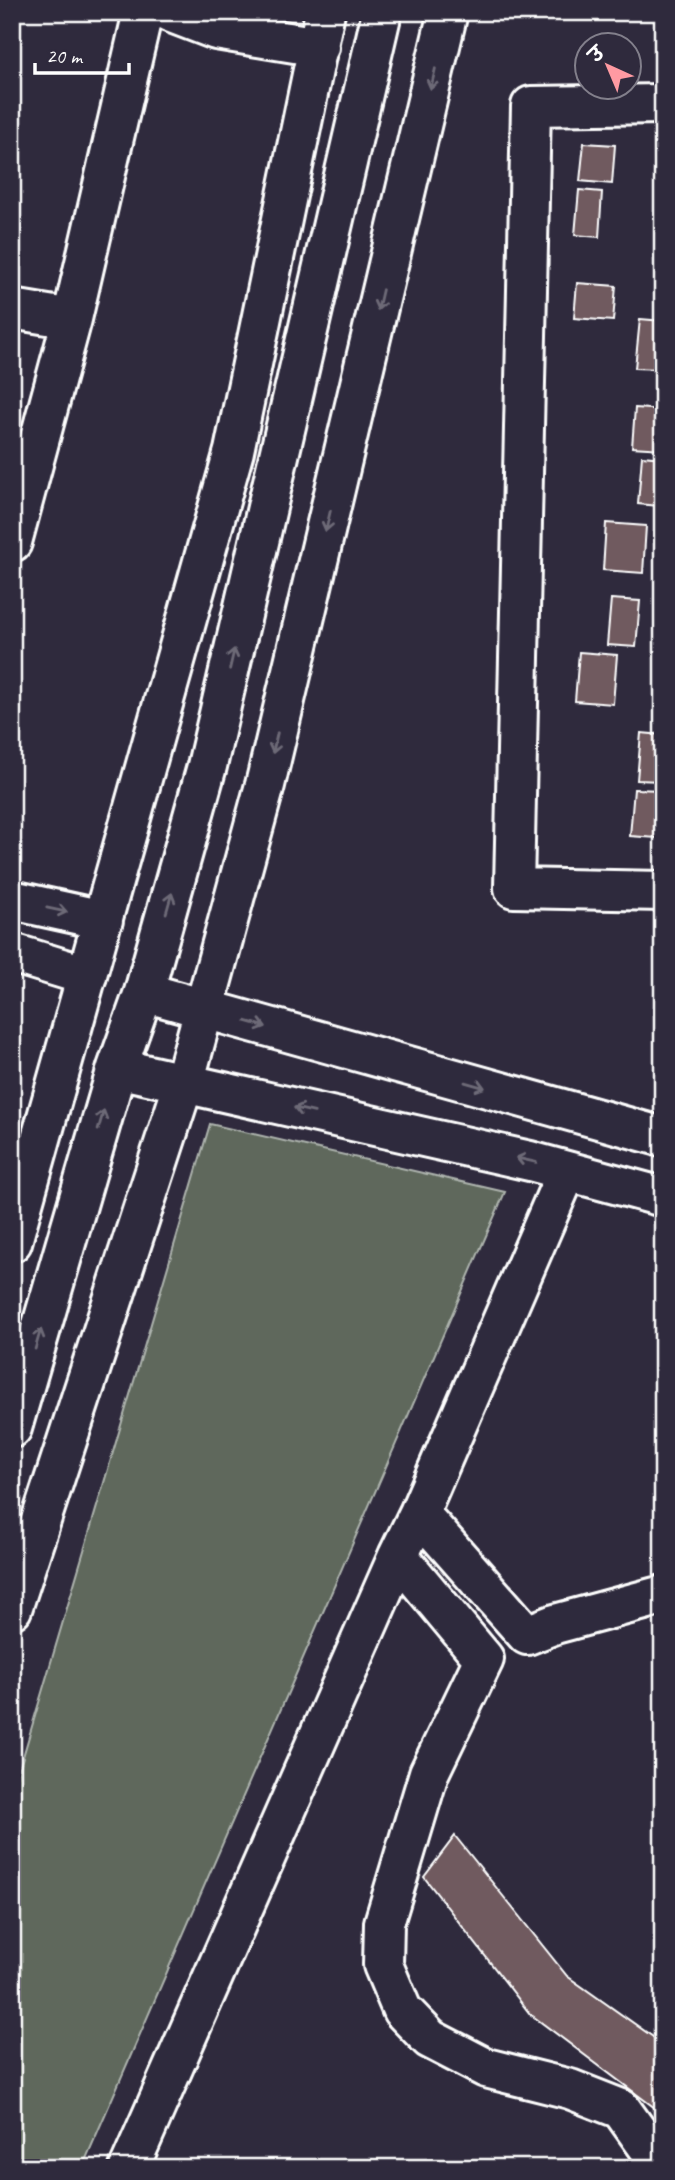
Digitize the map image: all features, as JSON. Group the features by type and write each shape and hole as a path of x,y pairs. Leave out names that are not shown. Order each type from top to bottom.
{"street":[{"path":"12,542 72,319 143,12"},
{"path":"12,1242 234,451 322,29 216,30 169,12"},
{"path":"12,1428 117,1068 144,992 207,766 382,12"},
{"path":"12,1609 184,1083 265,785 448,12"},
{"path":"663,104 531,106 514,888 663,891"},
{"path":"12,309 72,319"},
{"path":"12,900 103,919"},
{"path":"12,953 87,975"},
{"path":"144,992 663,1137"},
{"path":"117,1068 567,1171 663,1197"},
{"path":"129,2168 567,1171"},
{"path":"419,1513 527,1635 555,1624 663,1595"},
{"path":"398,1556 484,1659 429,1773 384,1923 383,1965 402,2010 430,2039 486,2068 570,2089 621,2109 656,2158 660,2168"}],"green space":[{"path":"210,1124 505,1192 82,2168 12,2168 12,1794"}],"building":[{"path":"584,143 615,145 612,184 580,181"},
{"path":"579,190 602,192 599,237 575,235"},
{"path":"577,283 616,286 613,321 574,318"},
{"path":"640,319 663,321 659,369 635,368"},
{"path":"635,408 663,410 663,449 632,447"},
{"path":"642,456 663,458 659,506 638,504"},
{"path":"606,523 646,526 643,573 603,570"},
{"path":"611,599 640,601 636,647 607,645"},
{"path":"579,652 617,655 613,704 575,701"},
{"path":"641,733 663,735 661,781 637,780"},
{"path":"634,789 661,790 657,838 630,836"},
{"path":"455,1836 567,1976 663,2044 663,2114 530,2014 424,1877"}]}
